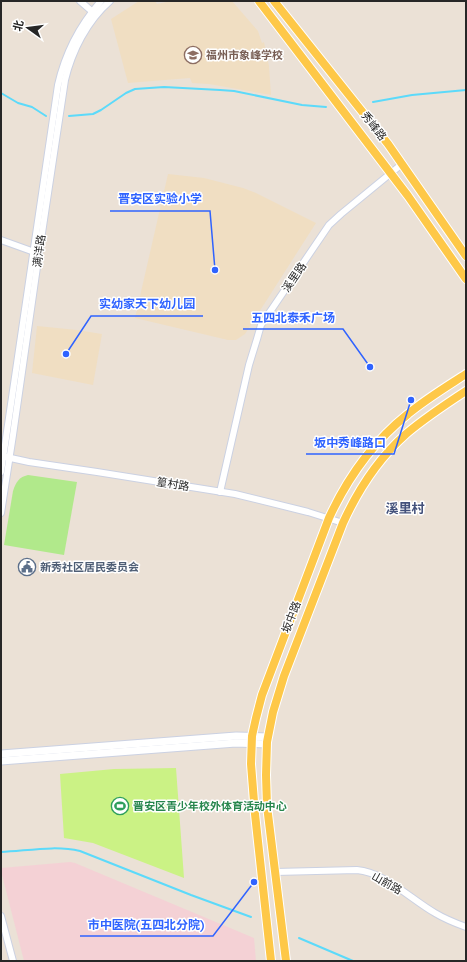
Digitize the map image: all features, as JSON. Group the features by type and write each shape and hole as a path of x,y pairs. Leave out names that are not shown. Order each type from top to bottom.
{"main road":[{"path":"259,1 391,173 466,279"},
{"name":"秀峰路","path":"274,1 388,144 466,256"},
{"name":"坂中路","path":"271,961 251,764 252,740 258,711 267,680 334,506 368,454 384,436 411,412 466,374"},
{"name":"坂中路","path":"286,961 266,790 267,740 274,708 284,676 343,523 366,481 393,447 414,428 466,391"},
{"path":"1,754 236,736 252,740"},
{"path":"1,761 267,740"}],"street":[{"path":"80,1 94,13"},
{"name":"满洋路","path":"1,472 2,456 65,80 69,64 78,43 101,1"},
{"name":"满洋路","path":"94,13 110,1"},
{"name":"溪里路","path":"220,492 249,365 256,339 262,325 329,225 402,164"},
{"path":"1,240 36,252"},
{"name":"满洋路","path":"1,513 10,458 36,252"},
{"name":"篁村路","path":"2,456 235,494 343,523"},
{"name":"山前路","path":"275,872 364,871 374,874 441,917 466,927"},
{"path":"1,916 13,961"}],"shaded area":[{"name":"福州市象峰学校","path":"139,1 155,1 157,4 171,1 232,1 258,31 262,43 264,42 269,66 271,95 209,84 192,83 190,78 128,83 111,19"},
{"path":"168,174 204,178 243,188 316,223 245,334 236,340 228,340 135,318"},
{"path":"37,326 102,334 93,385 32,373"},
{"path":"70,862 254,938 256,961 24,961 1,868"}],"green space":[{"path":"28,475 77,482 64,555 4,545 15,485 18,480"},
{"name":"晋安区青少年校外体育活动中心","path":"176,768 184,878 93,843 64,838 60,774 114,769"}],"waterway":[{"path":"69,116 93,114 135,89 164,87 234,91 302,105 326,107"},
{"path":"373,102 412,95 466,90"},
{"path":"1,93 18,103 32,107 46,116"},
{"path":"1,852 51,848 80,851 251,917"},
{"path":"299,938 353,961"}],"place":[{"name":"福州市象峰学校","path":"193,55"},
{"name":"晋安区实验小学","path":"215,270"},
{"name":"实幼家天下幼儿园","path":"66,354"},
{"name":"五四北泰禾广场","path":"370,367"},
{"name":"坂中秀峰路口","path":"411,400"},
{"name":"新秀社区居民委员会","path":"27,567"},
{"name":"晋安区青少年校外体育活动中心","path":"120,806"},
{"name":"市中医院(五四北分院)","path":"254,882"}],"district":[{"name":"溪里村","path":"405,508"}]}
